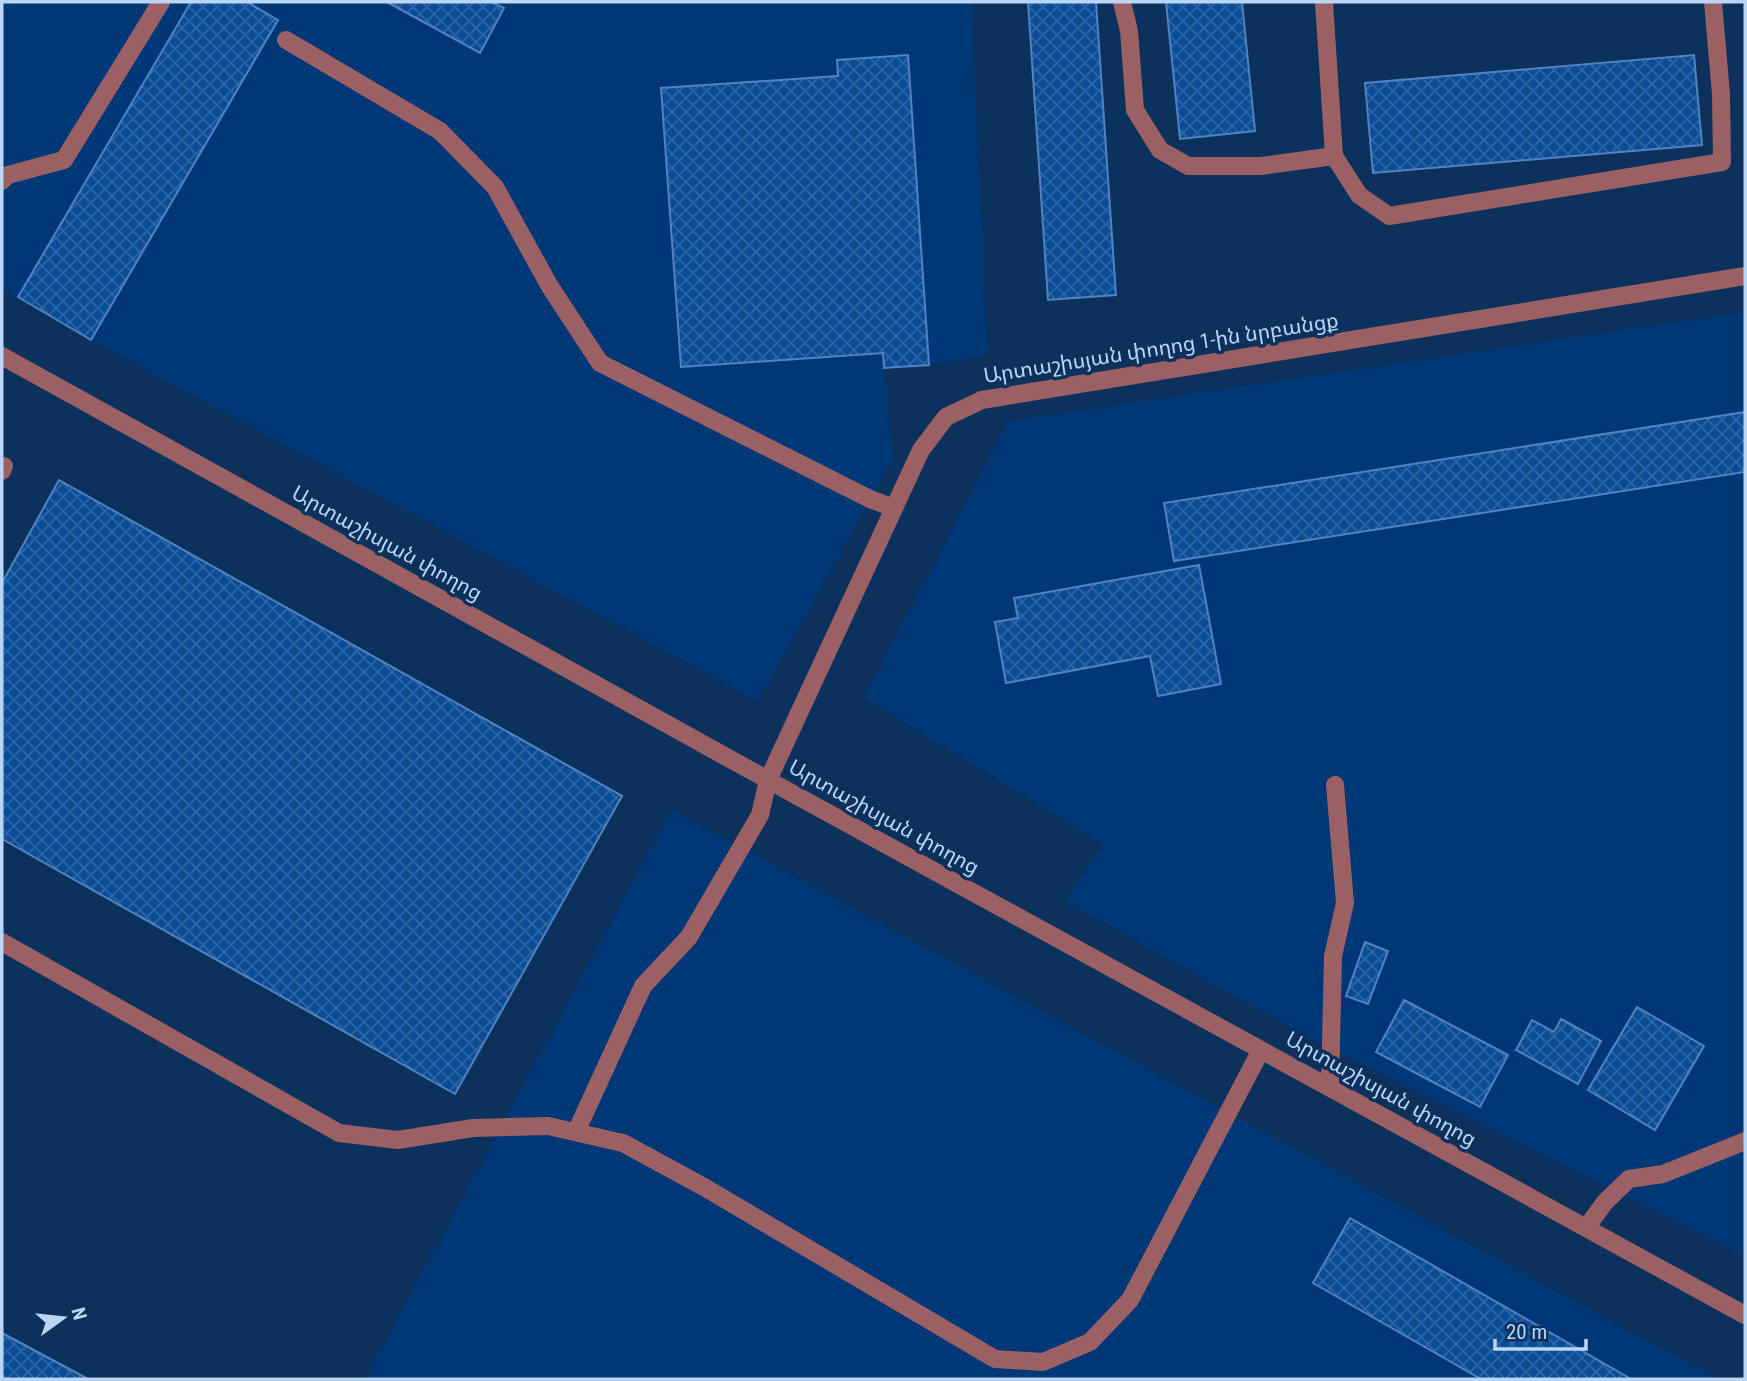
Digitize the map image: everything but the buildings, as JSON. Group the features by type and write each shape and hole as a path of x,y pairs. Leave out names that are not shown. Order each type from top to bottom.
{"street":[{"path":"2,181 8,175 64,160 161,2"},
{"path":"1122,2 1129,31 1135,110 1160,149 1188,166 1261,166 1334,156"},
{"path":"1324,2 1334,156 1359,195 1389,216 1722,162 1721,94 1713,2"},
{"path":"286,40 440,131 495,187 550,285 600,362 870,499 894,508"},
{"name":"Արտաշիսյան փողոց 1-ին նրբանցք","path":"576,1132 643,986 689,937 760,815 768,780 921,450 946,417 982,400 1745,276"},
{"name":"Արտաշիսյան փողոց","path":"2,356 768,780 1745,1315"},
{"path":"1330,1087 1333,956 1345,903 1335,785"},
{"path":"2,942 339,1133 398,1140 473,1128 548,1126 623,1143 995,1359 1043,1362 1090,1342 1130,1300 1261,1050"},
{"path":"1586,1228 1605,1202 1629,1178 1663,1174 1745,1141"}],"shaded area":[{"path":"2,2 971,2 988,354 929,365 884,368 893,458 758,701 91,340 2,289"},
{"path":"1745,312 1745,1257 1312,1039 1065,901 1103,844 864,698 1009,421"},
{"path":"672,810 1718,1379 365,1379"}]}
